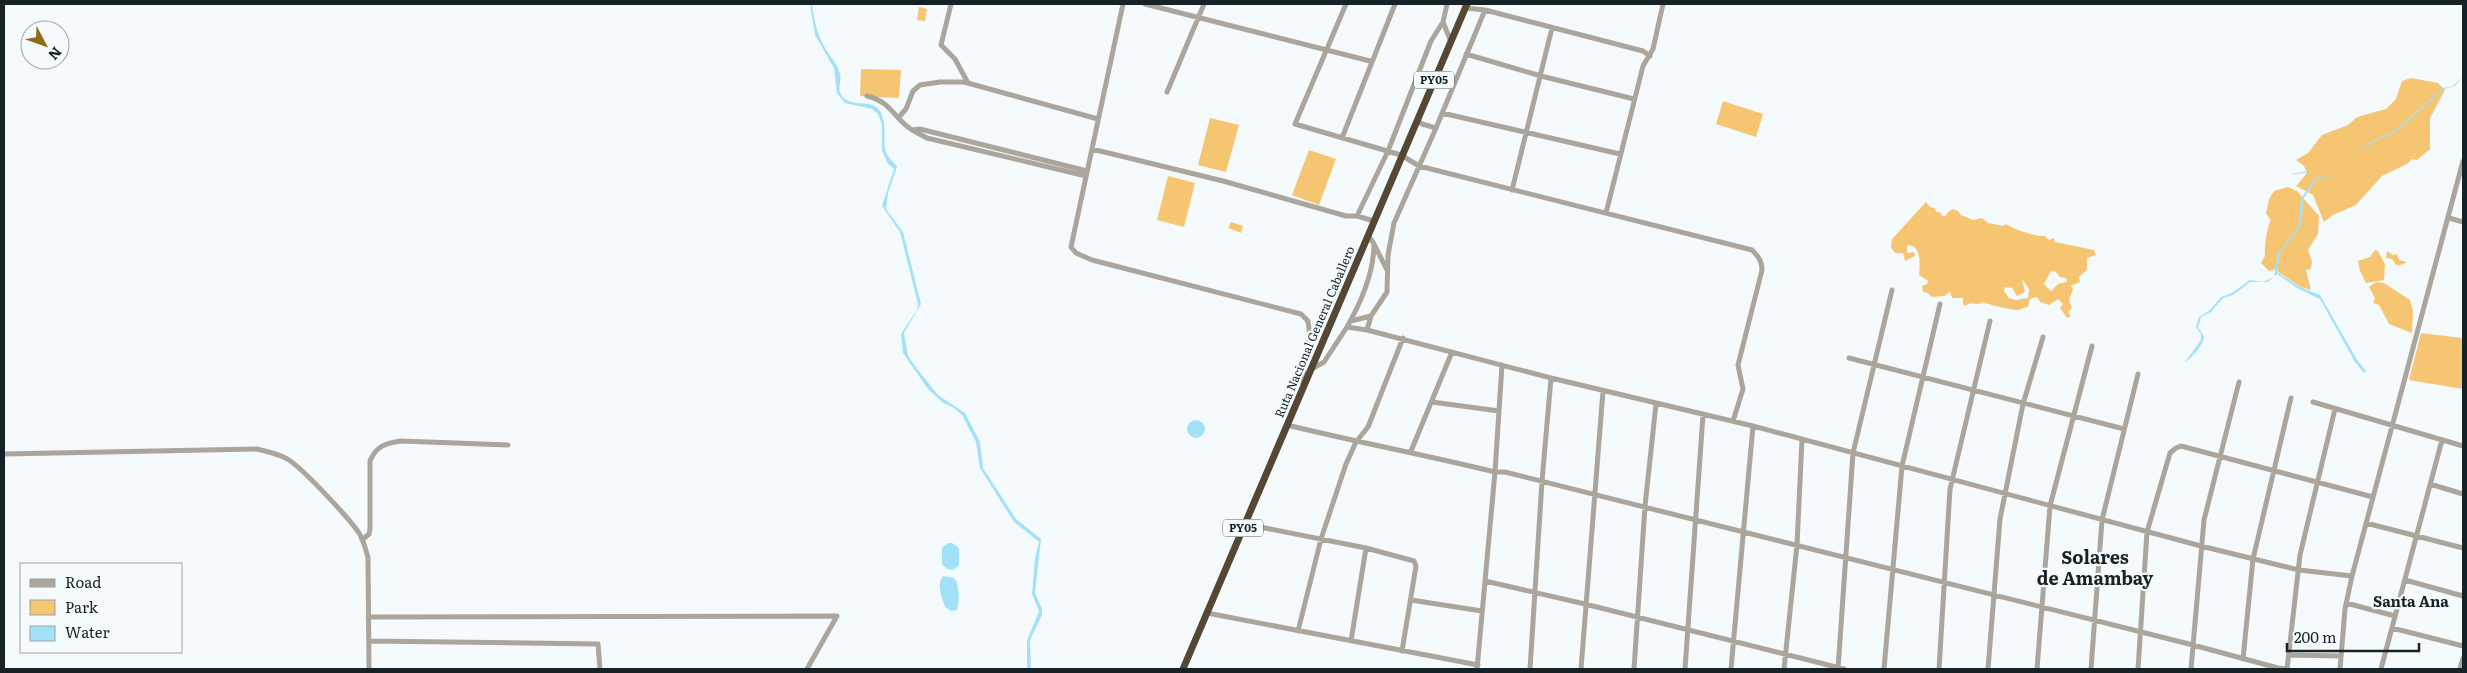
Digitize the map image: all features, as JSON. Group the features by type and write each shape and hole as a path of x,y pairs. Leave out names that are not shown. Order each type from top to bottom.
{"highway":[{"name":"Ruta Nacional General Caballero","path":"1182,669 1466,5"}],"street":[{"path":"951,4 941,45 955,60 968,84"},
{"path":"1123,4 1071,247 1076,253 1092,260 1301,314 1308,321 1310,336 1304,360 1303,387"},
{"path":"1145,4 1370,61"},
{"path":"1167,92 1204,4"},
{"path":"1346,4 1295,124 1401,155 1418,166 1752,250 1762,263 1762,270 1738,365 1743,389 1733,422"},
{"path":"1342,138 1370,61 1395,4"},
{"path":"1358,216 1388,151 1431,41 1443,22 1447,4"},
{"path":"1606,212 1642,66 1653,49 1663,4"},
{"path":"1466,5 1643,51 1650,56"},
{"path":"1367,330 1371,316 1387,292 1390,238 1418,166 1436,128 1485,10"},
{"path":"1443,22 1451,42"},
{"path":"1512,190 1552,28"},
{"path":"1466,54 1541,76 1634,99"},
{"path":"899,117 906,109 913,91 920,85 940,82 968,84 1098,119"},
{"path":"867,96 881,99 912,130 920,129 1087,173"},
{"path":"1442,113 1620,154"},
{"path":"1417,120 1422,124 1436,128"},
{"path":"1092,149 1223,182 1346,216 1358,216 1374,221"},
{"path":"2340,669 2346,603 2352,576 2450,218 2463,161"},
{"path":"2450,218 2463,222"},
{"path":"1368,235 1388,272"},
{"path":"1310,370 1324,362 1351,321 1370,269 1374,244"},
{"path":"1485,581 1585,604 1840,669 1853,453 1892,290"},
{"path":"1884,669 1902,466 1940,304"},
{"path":"1351,321 1371,316"},
{"path":"1939,669 1952,480 1990,321"},
{"path":"1347,327 1403,338 1551,378 1754,426 2253,559 2299,570 2352,576"},
{"path":"1988,669 2000,519 2004,494 2024,403 2043,337"},
{"path":"1298,630 1321,540 1346,464 1356,442 1368,427 1403,338"},
{"path":"2037,669 2050,506 2092,346"},
{"path":"1411,451 1452,352"},
{"path":"1849,358 2124,429"},
{"path":"1207,613 1402,650 1477,667 1495,472 1502,365"},
{"path":"2091,669 2102,520 2138,374"},
{"path":"1530,669 1542,481 1551,378"},
{"path":"2191,669 2204,520 2239,382"},
{"path":"1581,669 1603,391"},
{"path":"2243,659 2253,559 2291,398"},
{"path":"1432,402 1499,411"},
{"path":"2313,402 2463,446"},
{"path":"1634,669 1645,506 1656,404"},
{"path":"1287,425 1356,442 1411,451 1495,472 1505,472 1645,506 2287,669 2300,555 2335,409"},
{"path":"1684,669 1703,414"},
{"path":"1730,669 1742,531 1754,426"},
{"path":"1784,669 1797,545 1802,439"},
{"path":"2381,669 2442,440"},
{"path":"362,540 369,534 370,529 370,461 374,451 384,444 401,441 508,445"},
{"path":"2138,669 2142,632 2147,532 2170,453 2176,448 2181,446 2317,480 2373,497"},
{"path":"4,454 257,449 273,452 289,460 303,472 358,532 362,540 368,558 369,669"},
{"path":"2430,484 2463,494"},
{"path":"2366,523 2463,548"},
{"path":"1245,524 1366,548 1414,561 1416,566 1402,650"},
{"path":"1351,641 1366,548"},
{"path":"2405,580 2463,596"},
{"path":"1411,600 1482,611"},
{"path":"2346,603 2396,616"},
{"path":"368,617 837,616 807,669"},
{"path":"2392,628 2463,646"},
{"path":"369,642 598,644 600,669"},
{"path":"2289,655 2341,656"},
{"path":"2460,669 2463,658"}],"green space":[{"path":"919,7 927,9 925,21 917,20"},
{"path":"861,69 901,70 899,98 860,96"},
{"path":"2411,78 2438,83 2445,90 2430,118 2430,149 2417,160 2412,159 2407,164 2382,176 2356,205 2333,215 2324,222 2313,195 2296,186 2307,173 2304,166 2296,160 2308,153 2322,135 2348,125 2357,117 2386,109 2396,99 2402,81"},
{"path":"1723,101 1763,114 1756,137 1716,124"},
{"path":"1210,118 1239,125 1226,172 1198,165"},
{"path":"1309,150 1336,159 1319,205 1292,195"},
{"path":"1168,176 1195,183 1184,227 1157,220"},
{"path":"2288,187 2297,191 2319,216 2318,234 2308,250 2312,261 2311,269 2306,270 2311,290 2301,287 2276,269 2269,271 2261,263 2265,256 2266,238 2271,220 2266,214 2269,199 2274,191"},
{"path":"1926,202 1930,207 1935,208 1936,212 1940,212 1942,216 1946,216 1953,209 1973,220 1982,218 1988,223 2003,226 2006,224 2025,232 2045,236 2049,240 2054,238 2055,242 2094,250 2096,255 2087,258 2087,270 2079,277 2080,282 2071,286 2073,289 2069,300 2072,308 2068,312 2071,316 2067,318 2060,308 2063,304 2058,299 2049,305 2040,302 2037,297 2030,299 2028,307 2017,310 1983,302 1978,304 1970,303 1965,306 1963,298 1952,298 1950,291 1945,296 1932,297 1928,293 1923,292 1922,286 1927,284 1928,281 1919,275 1918,252 1912,246 1907,245 1907,253 1914,252 1915,256 1905,261 1903,253 1895,253 1891,247 1892,239","holes":["2051,271 2055,271 2060,277 2066,278 2067,282 2058,284 2051,291 2044,284","2022,279 2029,289 2028,298 2016,300 2009,298 2004,291 2005,287 2012,288 2017,296 2025,292"]},
{"path":"1231,222 1243,226 1241,233 1228,228"},
{"path":"2375,250 2378,251 2385,264 2384,280 2366,283 2360,271 2358,261 2370,257"},
{"path":"2387,251 2393,255 2397,254 2399,260 2407,262 2396,265 2392,259 2386,258"},
{"path":"2376,282 2384,283 2410,300 2413,311 2412,333 2389,324 2379,305 2373,303 2375,298 2369,287"},
{"path":"2421,333 2463,338 2463,389 2409,380"}],"water":[{"path":"810,4 812,4 821,39 839,70 840,93 845,99 854,103 877,107 883,120 886,152 897,167 888,193 886,209 903,232 921,304 904,333 908,356 938,395 965,413 980,442 983,468 1016,519 1041,539 1035,593 1042,609 1042,615 1030,640 1031,669 1027,669 1027,641 1039,611 1032,594 1035,558 1039,542 1014,522 980,468 976,442 962,415 954,408 942,402 928,389 903,353 901,334 917,310 918,304 900,232 882,206 894,169 888,164 882,151 882,124 878,114 872,109 845,103 837,93 834,68 815,35"},
{"path":"2463,76 2455,86 2444,89 2393,134 2375,141 2352,155 2374,140 2392,133 2443,88 2453,86"},
{"path":"2319,177 2326,179 2317,179 2304,198 2301,225 2281,251 2277,272 2300,287 2320,295 2357,360 2366,371 2364,373 2355,362 2320,299 2299,289 2277,274 2274,277 2278,253 2299,225 2301,199 2313,181"},
{"path":"2250,280 2263,282 2250,282 2233,295 2223,298 2211,312 2201,317 2198,327 2204,337 2202,344 2185,362 2201,340 2201,334 2196,327 2199,317 2210,310 2221,297 2232,293"},
{"path":"1196,420 1202,423 1205,429 1202,435 1196,438 1190,435 1187,429 1190,423"},
{"path":"948,543 952,543 959,548 959,565 953,570 947,569 942,564 942,548"},
{"path":"943,576 954,578 957,582 959,597 957,610 951,611 945,607 940,587"}],"waterway":[{"path":"2293,174 2314,171 2320,177"}],"district":[{"name":"Solares de Amambay","path":"2095,568"},
{"name":"Santa Ana","path":"2411,602"}]}
